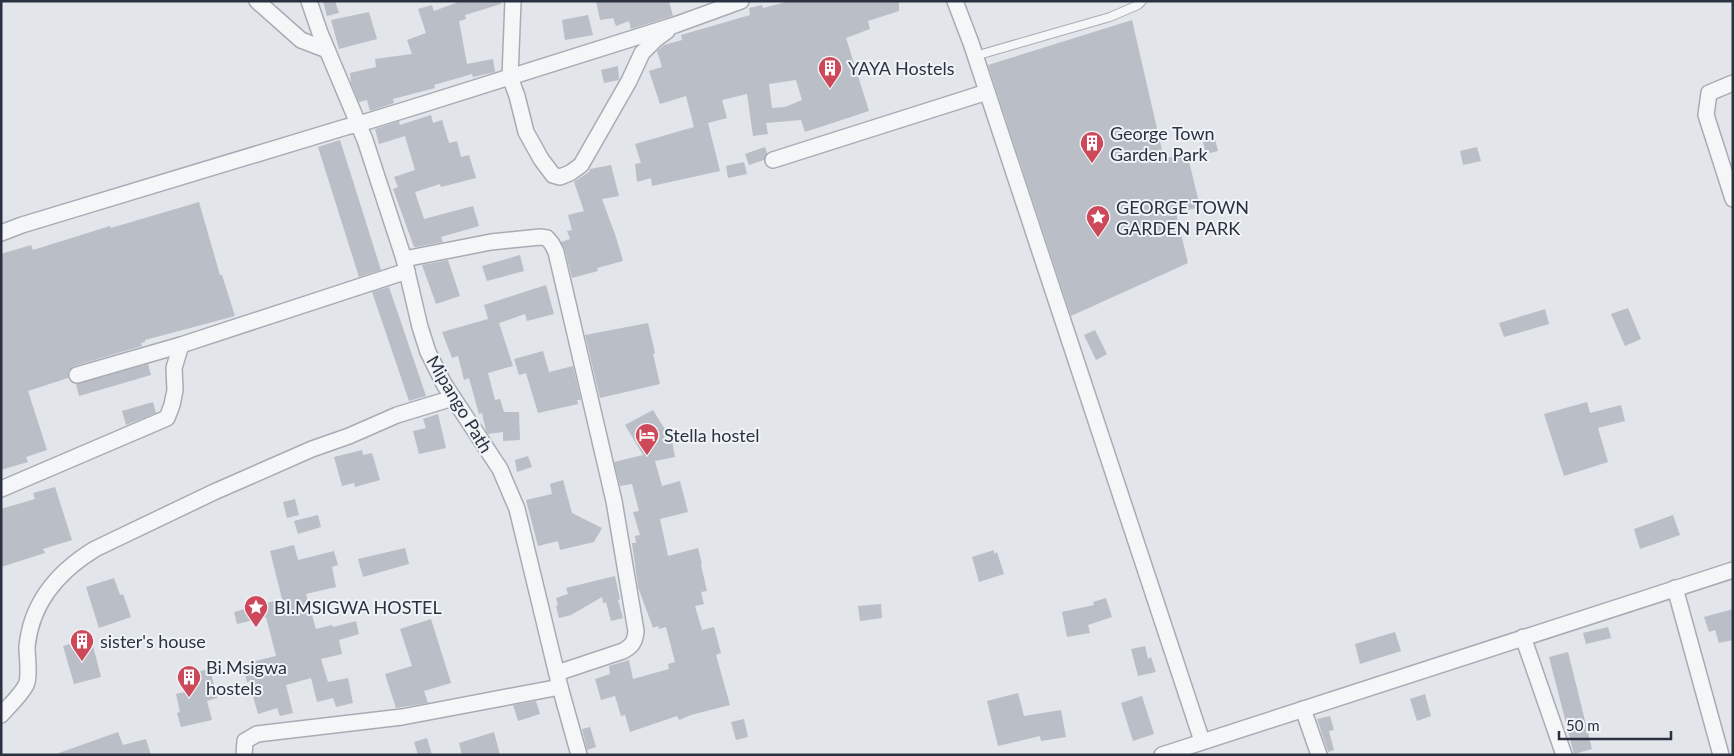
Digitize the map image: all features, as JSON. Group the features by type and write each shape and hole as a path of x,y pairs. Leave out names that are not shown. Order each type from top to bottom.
{"street":[{"path":"257,1 301,40 327,50"},
{"name":"Mipango Path","path":"309,1 327,50 359,124 406,265 420,328 428,352 453,398 500,469 514,500 537,584 559,680 579,755"},
{"path":"513,1 510,77 526,132 541,160 553,175 560,177 570,173 581,164 629,81 642,53 656,38 675,25"},
{"path":"1,233 510,77 675,25 741,1"},
{"path":"955,1 975,56 1202,741"},
{"path":"1733,83 1709,93 1706,115 1733,199"},
{"path":"773,160 987,92"},
{"path":"77,375 181,345 406,265 491,242 547,238 556,252 614,501 636,631 635,641 623,651 559,680 402,717 257,734 245,741 244,755"},
{"path":"1,489 167,418 175,390 174,368 181,345"},
{"path":"1,715 27,684 27,645 34,613 58,577 77,560 95,549 206,496 312,449 349,436 397,415 453,398"},
{"path":"1167,754 1202,741 1733,570"},
{"path":"1675,588 1721,755"},
{"path":"1523,637 1564,755"},
{"path":"1303,709 1319,755"}],"lane":[{"path":"975,56 1110,17 1138,5 1142,1"}],"building":[{"path":"323,1 335,1 339,13 327,16"},
{"path":"461,1 500,1 501,4 465,15 466,19 459,21 467,64 493,59 495,72 473,77 472,74 434,85 435,88 393,99 394,103 370,111 367,100 359,102 351,83 350,73 376,67 375,59 412,54 407,40 426,33 418,9 432,5 434,11"},
{"path":"596,1 669,1 673,16 631,29 629,21 616,26 613,18 600,20"},
{"path":"790,1 899,1 899,11 868,21 870,29 846,38 869,111 805,132 801,120 766,123 768,134 753,136 747,94 722,100 727,118 708,123 720,171 652,186 651,178 637,182 635,164 641,163 635,144 694,127 686,96 660,104 649,71 662,67 657,51 664,45 682,40 681,35 750,15 749,8 762,5 763,8","holes":["796,80 802,100 785,107 772,108 769,84"]},
{"path":"369,12 377,39 339,49 331,20"},
{"path":"588,15 593,35 565,40 562,20"},
{"name":"George Town Garden Park","path":"1132,20 1164,159 1187,153 1200,207 1176,213 1188,263 1071,316 988,65"},
{"path":"618,66 619,80 604,83 601,70"},
{"path":"431,115 433,123 442,120 449,143 457,141 461,157 469,155 476,178 441,187 440,184 415,192 424,219 473,206 479,226 441,237 443,242 414,247 393,189 398,187 394,177 415,170 405,136 379,144 375,129 399,121 400,125"},
{"path":"1215,139 1218,151 1206,154 1203,142"},
{"path":"340,140 381,270 359,277 318,147"},
{"path":"765,147 767,153 764,160 749,165 745,154"},
{"path":"1477,147 1481,161 1463,165 1460,151"},
{"path":"744,162 747,174 728,178 726,166"},
{"path":"611,165 619,196 602,199 623,261 597,268 598,271 572,278 561,242 570,239 567,231 572,230 568,215 584,211 574,182 589,172 590,169"},
{"path":"199,202 220,275 222,275 235,316 145,340 145,342 141,343 142,346 74,366 68,372 68,378 28,391 47,450 26,457 28,462 1,470 1,254 31,245 33,250 110,226 111,228"},
{"path":"520,255 524,271 487,281 482,266"},
{"path":"448,260 460,296 436,304 422,265"},
{"path":"546,285 554,314 527,321 525,314 499,323 513,366 488,373 495,400 500,399 504,412 519,412 520,440 503,441 503,432 488,434 486,431 482,413 479,414 469,378 464,380 458,356 452,358 442,332 488,319 484,305"},
{"path":"389,287 426,396 409,401 372,292"},
{"path":"1628,308 1641,339 1625,346 1611,314"},
{"path":"1545,309 1549,324 1504,337 1499,323"},
{"path":"648,323 660,384 600,398 585,335"},
{"path":"1095,330 1107,354 1096,360 1084,335"},
{"path":"543,351 549,372 573,366 581,400 577,400 578,404 538,413 526,373 519,375 514,359"},
{"path":"148,364 151,375 79,396 76,384"},
{"path":"153,402 156,413 126,425 122,411"},
{"path":"1587,402 1590,413 1621,405 1625,421 1598,428 1608,462 1564,476 1544,414"},
{"path":"653,410 672,441 675,457 655,461 662,486 680,481 688,512 660,519 668,556 698,548 707,591 701,592 704,604 695,606 702,630 714,627 721,653 716,655 730,705 679,720 677,716 630,732 625,715 621,716 615,696 601,700 595,679 610,674 609,666 629,660 633,679 669,669 668,664 675,662 666,627 659,629 658,626 653,628 638,587 632,543 636,543 635,536 640,535 633,512 639,511 632,484 620,486 614,462 643,455 625,425"},
{"path":"438,414 446,448 419,454 413,431 426,428 423,419"},
{"path":"362,450 363,455 372,453 380,480 355,487 354,483 342,486 334,457"},
{"path":"528,456 532,467 517,472 515,460"},
{"path":"563,480 572,513 602,528 594,542 560,550 558,541 538,546 526,500 552,494 550,484"},
{"path":"55,487 72,540 43,549 45,553 1,567 1,509 35,499 33,493"},
{"path":"295,499 299,515 287,518 283,502"},
{"path":"318,515 321,527 298,534 294,521"},
{"path":"1673,515 1680,535 1640,549 1634,529"},
{"path":"294,545 298,560 334,551 338,565 332,567 336,587 306,594 316,629 356,621 359,634 339,640 342,654 321,659 328,682 348,678 353,703 336,707 333,698 317,702 311,678 286,685 293,713 280,716 277,708 258,714 244,670 252,668 251,662 276,656 266,617 237,624 234,612 282,599 270,551"},
{"path":"405,548 409,564 363,577 358,559"},
{"path":"994,550 994,554 997,552 1004,574 979,582 972,557"},
{"path":"615,576 620,599 618,600 623,618 611,621 606,602 603,603 602,597 571,615 559,618 556,598 568,594 566,588"},
{"path":"114,578 120,595 123,594 131,617 99,628 86,587"},
{"path":"1106,598 1112,617 1088,625 1090,633 1067,637 1062,612 1094,605 1093,602"},
{"path":"881,604 882,618 860,621 858,606"},
{"path":"1733,609 1733,640 1719,643 1715,630 1709,632 1704,617"},
{"path":"431,619 451,683 424,691 428,703 396,708 385,674 412,666 400,629"},
{"path":"1608,627 1611,638 1586,644 1583,633"},
{"path":"1395,632 1401,651 1360,664 1355,644"},
{"name":"sister's house","path":"91,638 101,677 74,684 63,646"},
{"path":"1145,646 1148,659 1151,657 1156,672 1138,676 1131,649"},
{"path":"1568,652 1592,749 1574,754 1549,657"},
{"path":"210,668 217,698 207,701 212,720 181,727 177,713 180,712 176,694 194,690 191,682 195,681 192,674"},
{"path":"1018,693 1024,716 1061,710 1066,737 1041,741 1040,736 998,746 987,701"},
{"path":"1425,694 1431,716 1417,721 1410,699"},
{"path":"1142,696 1154,734 1133,741 1121,703"},
{"path":"536,701 540,714 518,721 513,705"},
{"path":"1330,716 1334,730 1329,731 1334,750 1328,752 1317,719"},
{"path":"744,719 748,737 736,740 731,722"},
{"path":"590,727 596,747 587,750 582,729"},
{"path":"118,732 123,745 146,739 151,755 59,755 59,753"},
{"path":"494,732 500,755 462,755 459,743"},
{"path":"427,738 432,755 418,755 414,742"}],"place":[{"name":"YAYA Hostels","path":"830,89"},
{"name":"George Town Garden Park","path":"1092,164"},
{"name":"GEORGE TOWN GARDEN PARK","path":"1098,238"},
{"name":"Stella hostel","path":"647,456"},
{"name":"BI.MSIGWA HOSTEL","path":"256,628"},
{"name":"sister's house","path":"82,662"},
{"name":"Bi.Msigwa hostels","path":"189,698"}]}
